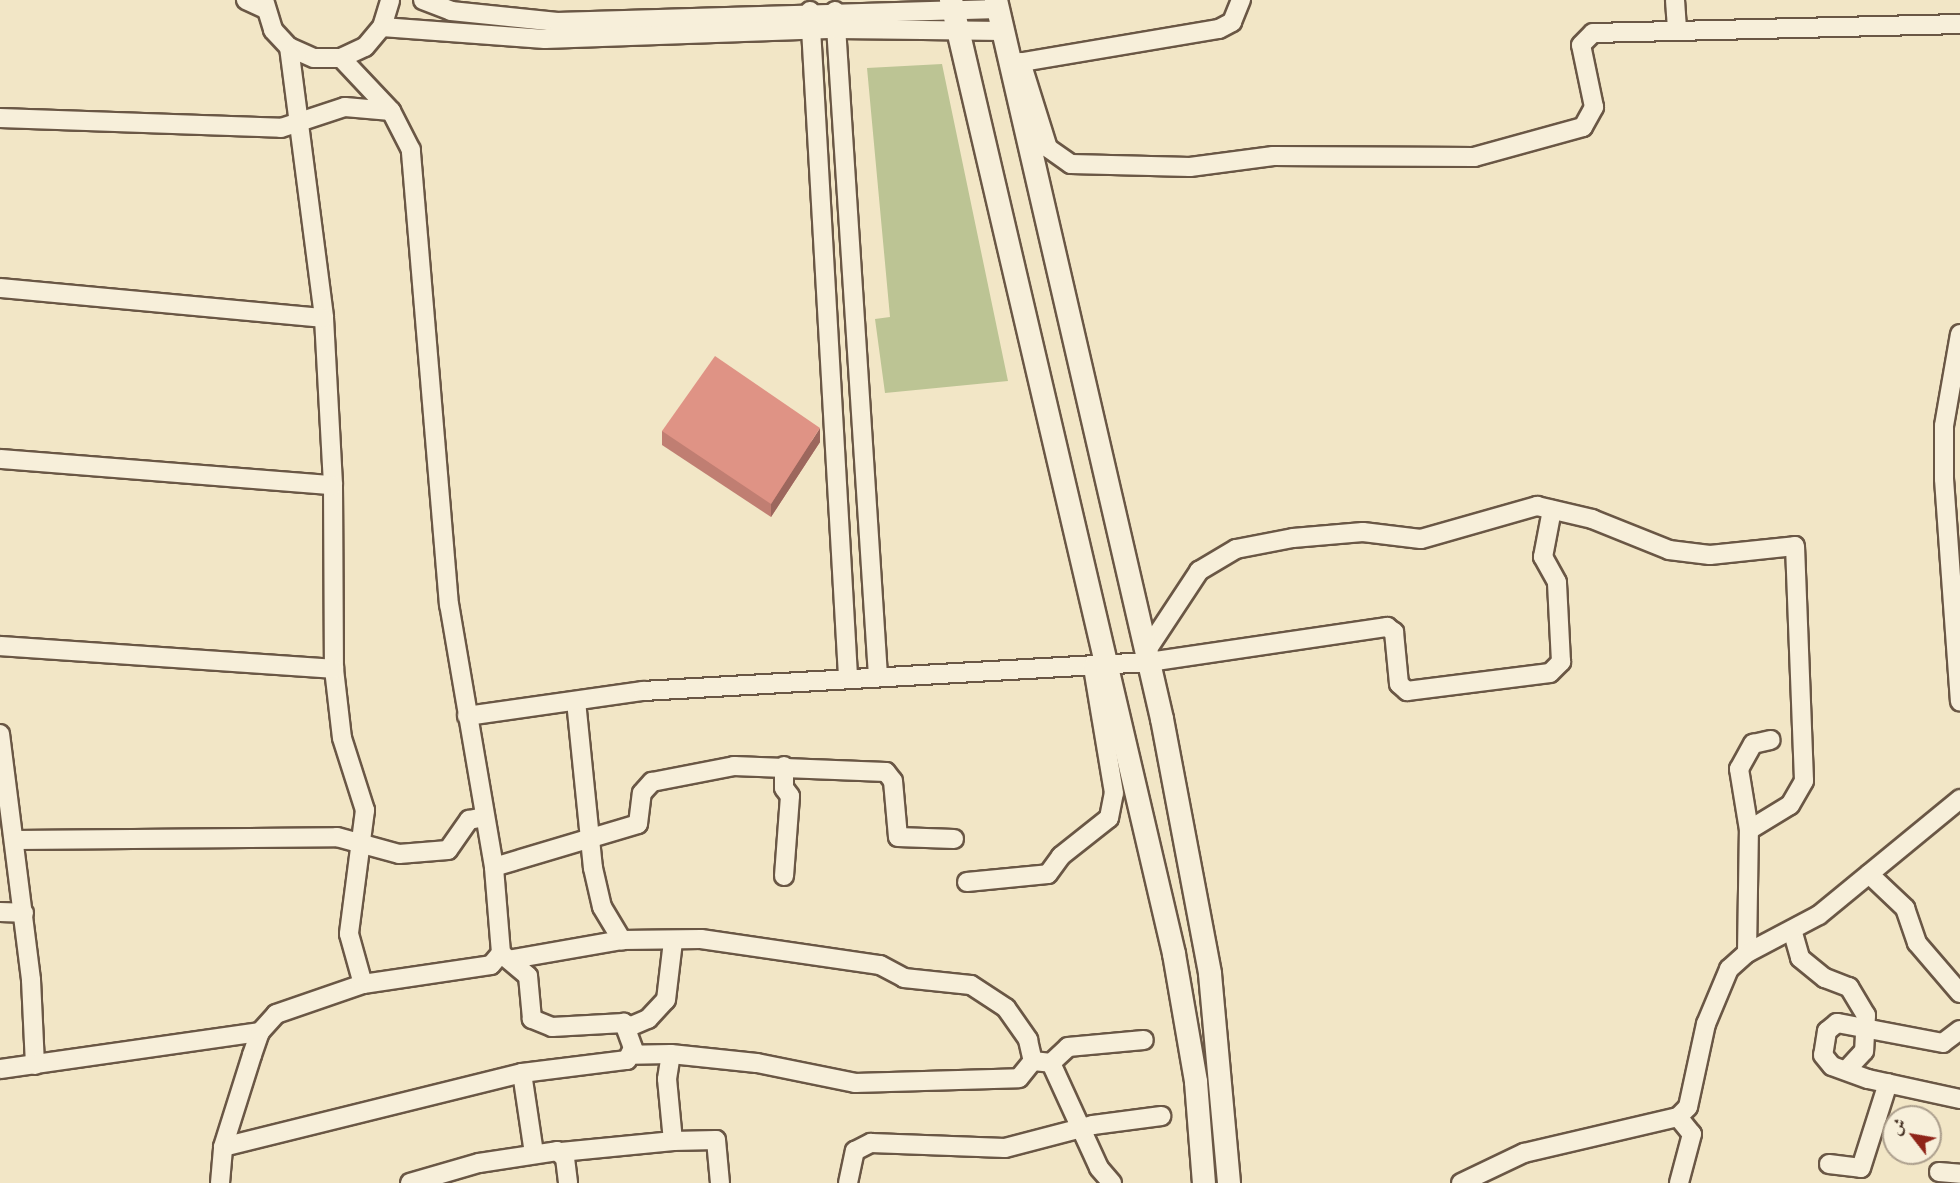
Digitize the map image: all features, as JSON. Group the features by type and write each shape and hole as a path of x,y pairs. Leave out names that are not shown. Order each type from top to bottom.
{"street":[{"path":"246,0 265,4 289,47 324,318 333,485 334,669 342,738 364,810 364,843 349,934 363,984"},
{"path":"289,47 314,58 341,58 365,47 382,27 390,0"},
{"path":"423,0 447,6 557,22 810,11 999,13 1048,148 1071,164 1190,167 1273,156 1474,157 1583,127 1594,107 1581,45 1593,33 1677,29 1960,24"},
{"path":"1016,63 1219,29 1232,22 1241,0"},
{"path":"1675,0 1677,29"},
{"path":"810,11 848,677"},
{"path":"835,11 878,676"},
{"path":"382,27 544,39 836,29 954,13"},
{"path":"954,13 1100,667 1178,977 1196,1082 1204,1183"},
{"path":"341,58 390,111 411,150 418,191 449,605 507,956 528,976 530,1015 537,1023 552,1027 615,1022 629,1027 648,1019 666,1000 673,941"},
{"path":"1016,63 1148,656 1210,974 1229,1183"},
{"path":"0,118 281,128 345,107 390,111"},
{"path":"0,288 324,318"},
{"path":"1960,335 1955,374 1944,426 1954,526 1960,701"},
{"path":"0,459 333,485"},
{"path":"1148,656 1199,571 1236,549 1363,532 1421,539 1509,510 1552,510 1669,550 1710,555 1795,546 1804,781 1790,805 1749,830"},
{"path":"467,716 576,701 848,677 1100,667 1148,656 1389,627 1400,684 1407,691 1557,670 1557,582 1543,557 1552,510"},
{"path":"0,646 334,669"},
{"path":"967,882 1048,874 1061,856 1109,818 1114,793 1100,667"},
{"path":"576,701 602,907 622,940"},
{"path":"0,734 24,913 35,1065"},
{"path":"1747,953 1749,830 1739,769 1753,744 1771,740"},
{"path":"494,867 638,824 642,793 652,782 734,766 784,766 886,772 893,781 898,837 954,838"},
{"path":"784,766 784,788 790,796 784,876"},
{"path":"1461,1183 1524,1153 1678,1117 1688,1107 1716,990 1747,953 1793,933 1958,808"},
{"path":"16,840 239,835 337,837 399,854 448,850 469,820 485,817"},
{"path":"1869,874 1905,908 1917,943 1960,993"},
{"path":"0,912 24,913"},
{"path":"1793,933 1800,958 1825,978 1849,987 1867,1028 1864,1051 1847,1069"},
{"path":"220,1183 223,1147 260,1032 286,1007 363,984 490,965 507,956 622,940 701,939 880,965 904,978 971,985 1006,1008 1042,1062 1112,1183"},
{"path":"1960,1030 1943,1043 1838,1023 1827,1031 1823,1055 1832,1066 1888,1083 1960,1100"},
{"path":"629,1027 632,1055"},
{"path":"0,1069 260,1032"},
{"path":"223,1147 522,1073 621,1063 632,1055 671,1054 757,1063 855,1083 1019,1078 1068,1047 1144,1040"},
{"path":"671,1054 667,1079 673,1141"},
{"path":"522,1073 534,1153"},
{"path":"1829,1164 1861,1168 1888,1083"},
{"path":"848,1183 855,1151 870,1143 1005,1148 1161,1116"},
{"path":"1678,1117 1692,1134 1679,1183"},
{"path":"410,1183 534,1153 673,1141 716,1140 720,1183"},
{"path":"561,1152 568,1183"},
{"path":"1939,1172 1960,1174"}],"green space":[{"path":"942,64 1008,381 885,393 875,319 890,317 867,68"}],"building":[{"path":"715,356 820,428 771,504 662,431"}]}
